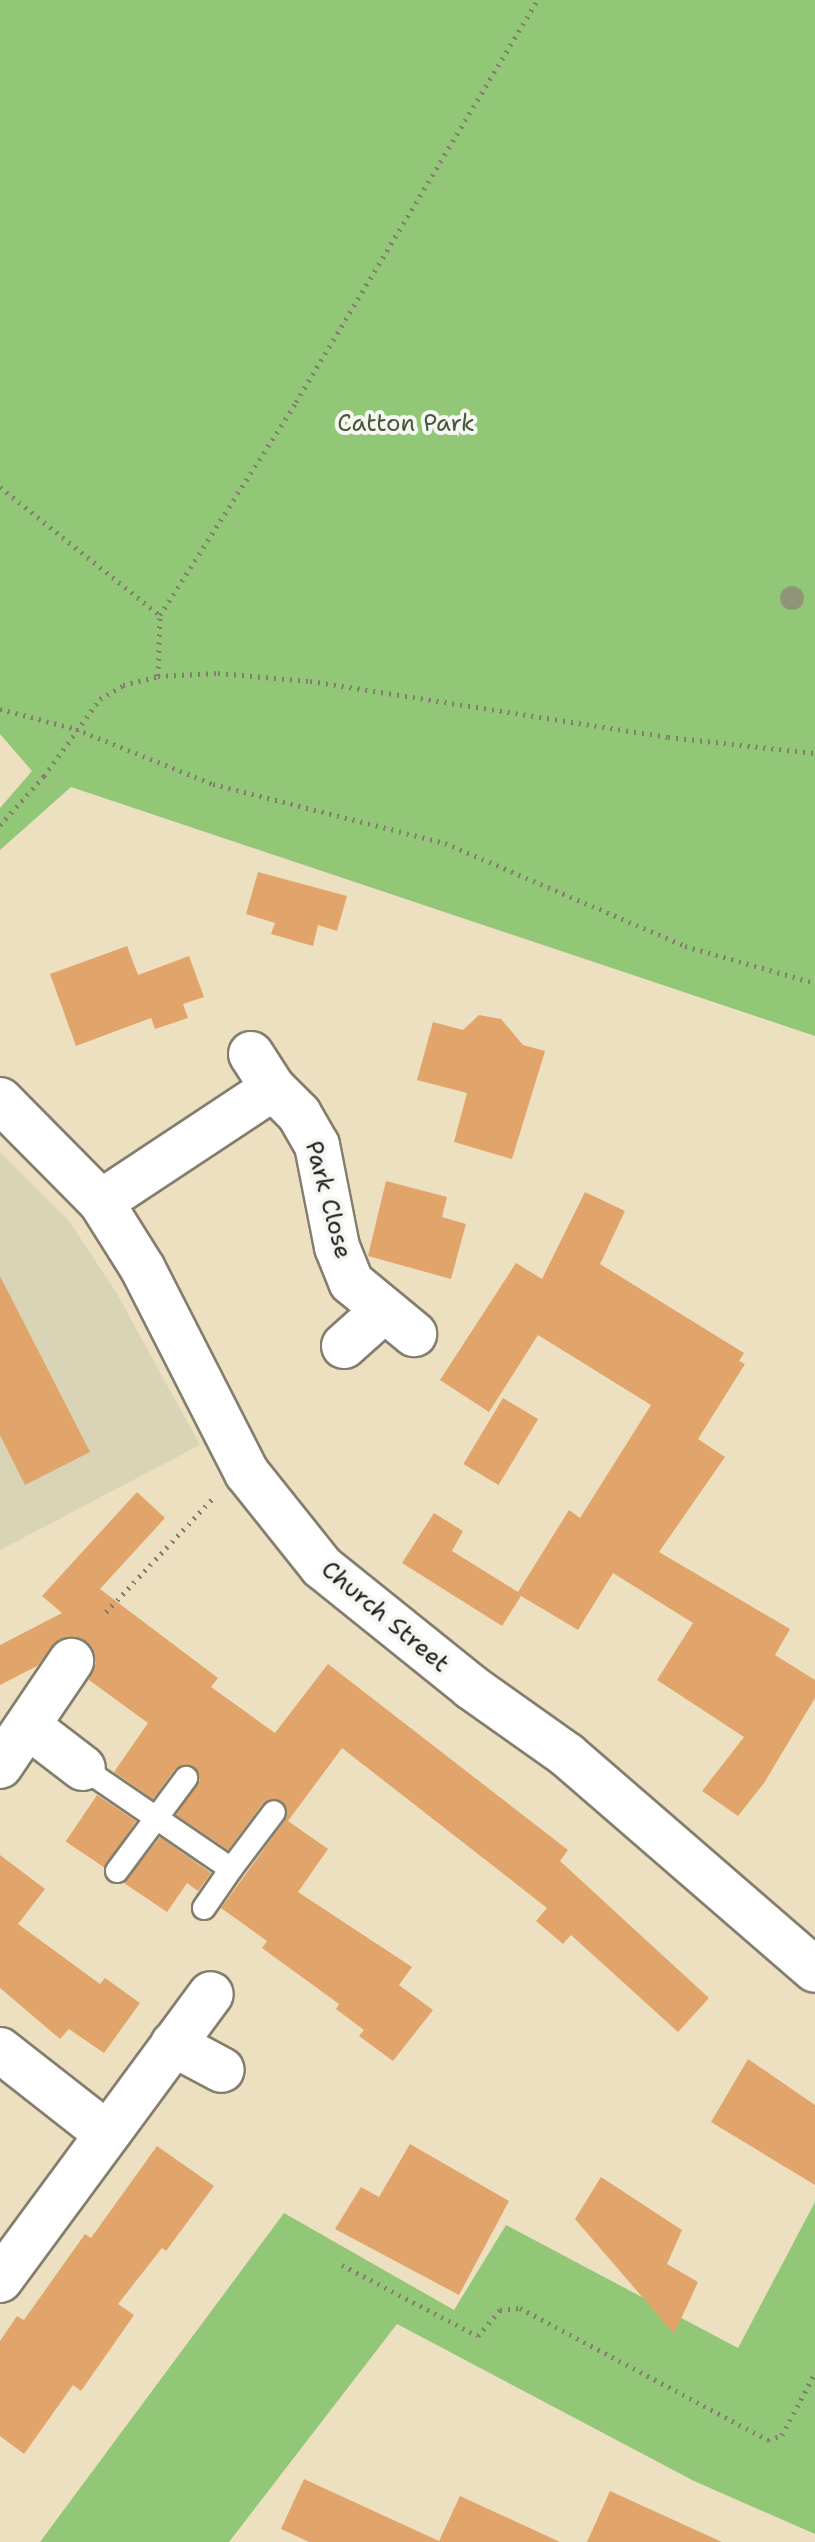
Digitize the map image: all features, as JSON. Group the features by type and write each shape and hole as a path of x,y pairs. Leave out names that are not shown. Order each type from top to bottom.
{"street":[{"name":"Park Close","path":"101,1202 262,1071 299,1114 317,1145 337,1247 351,1282 398,1323 344,1346"},
{"name":"Church Street","path":"0,1100 101,1202 143,1269 247,1473 322,1567 367,1607 567,1755 815,1970"},
{"path":"0,1766 71,1661"},
{"path":"28,1726 83,1768"},
{"path":"0,2280 211,1994"},
{"path":"173,2044 222,2070"},
{"path":"0,2050 107,2134"}],"lane":[{"path":"83,1768 231,1869"},
{"path":"117,1871 186,1778"},
{"path":"204,1908 274,1812"}],"path":[{"path":"158,676 160,615 296,402 538,0"},
{"path":"0,487 160,615"},
{"path":"0,825 44,776 100,699 123,685 158,676 218,673 310,681 668,737 815,753"},
{"path":"0,709 76,729 213,784 445,843 671,941 815,983"},
{"path":"106,1612 225,1486 247,1473"},
{"path":"342,2265 478,2336 500,2310 520,2308 768,2440 782,2435 815,2373"}],"shaded area":[{"path":"0,1152 69,1221 116,1292 200,1445 0,1550"}],"green space":[{"name":"Catton Park","path":"0,0 815,0 815,1036 71,787 0,850 0,808 32,771 0,734"},
{"path":"815,2202 815,2534 694,2481 397,2324 229,2542 40,2542 284,2213 454,2310 506,2225 738,2348"}],"building":[{"path":"258,872 347,896 337,931 318,925 313,946 271,934 275,923 246,914"},
{"path":"127,946 138,975 189,956 204,997 183,1004 188,1018 155,1029 151,1018 76,1046 50,974"},
{"path":"479,1015 501,1019 523,1045 545,1051 512,1159 454,1142 467,1093 417,1080 433,1022 463,1030"},
{"path":"386,1181 447,1197 442,1217 466,1224 451,1279 368,1256"},
{"path":"585,1192 625,1211 600,1264 744,1353 739,1361 745,1364 698,1439 725,1457 659,1552 790,1629 775,1655 815,1680 815,1698 764,1783 738,1816 702,1791 744,1737 657,1680 693,1623 613,1573 578,1630 521,1596 502,1626 402,1563 434,1513 463,1531 452,1551 518,1592 569,1510 580,1518 651,1405 538,1335 489,1412 440,1380 516,1263 542,1279"},
{"path":"0,1276 90,1452 25,1485 0,1435"},
{"path":"503,1398 538,1419 498,1485 463,1464"},
{"path":"137,1492 165,1518 100,1589 218,1678 211,1687 275,1733 328,1664 568,1850 560,1861 709,1998 678,2032 571,1935 563,1944 536,1921 547,1908 342,1748 288,1821 328,1849 298,1892 412,1967 399,1985 433,2010 393,2061 359,2036 364,2030 336,2009 339,2004 262,1948 267,1941 221,1908 285,1820 283,1801 263,1803 228,1850 176,1815 200,1780 194,1766 175,1769 153,1799 114,1772 148,1723 89,1680 96,1662 84,1640 59,1639 37,1666 0,1685 0,1645 62,1613 42,1596"},
{"path":"97,1795 136,1821 105,1868 66,1841"},
{"path":"160,1837 211,1873 198,1891 187,1883 167,1912 124,1883"},
{"path":"0,1855 45,1889 18,1924 100,1984 105,1978 140,2003 104,2053 69,2029 60,2039 0,1988"},
{"path":"748,2059 815,2105 815,2185 711,2122"},
{"path":"410,2144 509,2201 459,2295 335,2229 361,2187 379,2197"},
{"path":"157,2146 214,2186 166,2251 162,2248 118,2304 134,2315 81,2391 73,2385 24,2454 0,2436 0,2341 17,2316 24,2320 85,2234 91,2238"},
{"path":"601,2177 682,2230 667,2264 698,2282 674,2334 575,2219"},
{"path":"304,2479 439,2541 460,2496 560,2542 309,2542 281,2529"},
{"path":"610,2491 722,2542 587,2542"}]}
